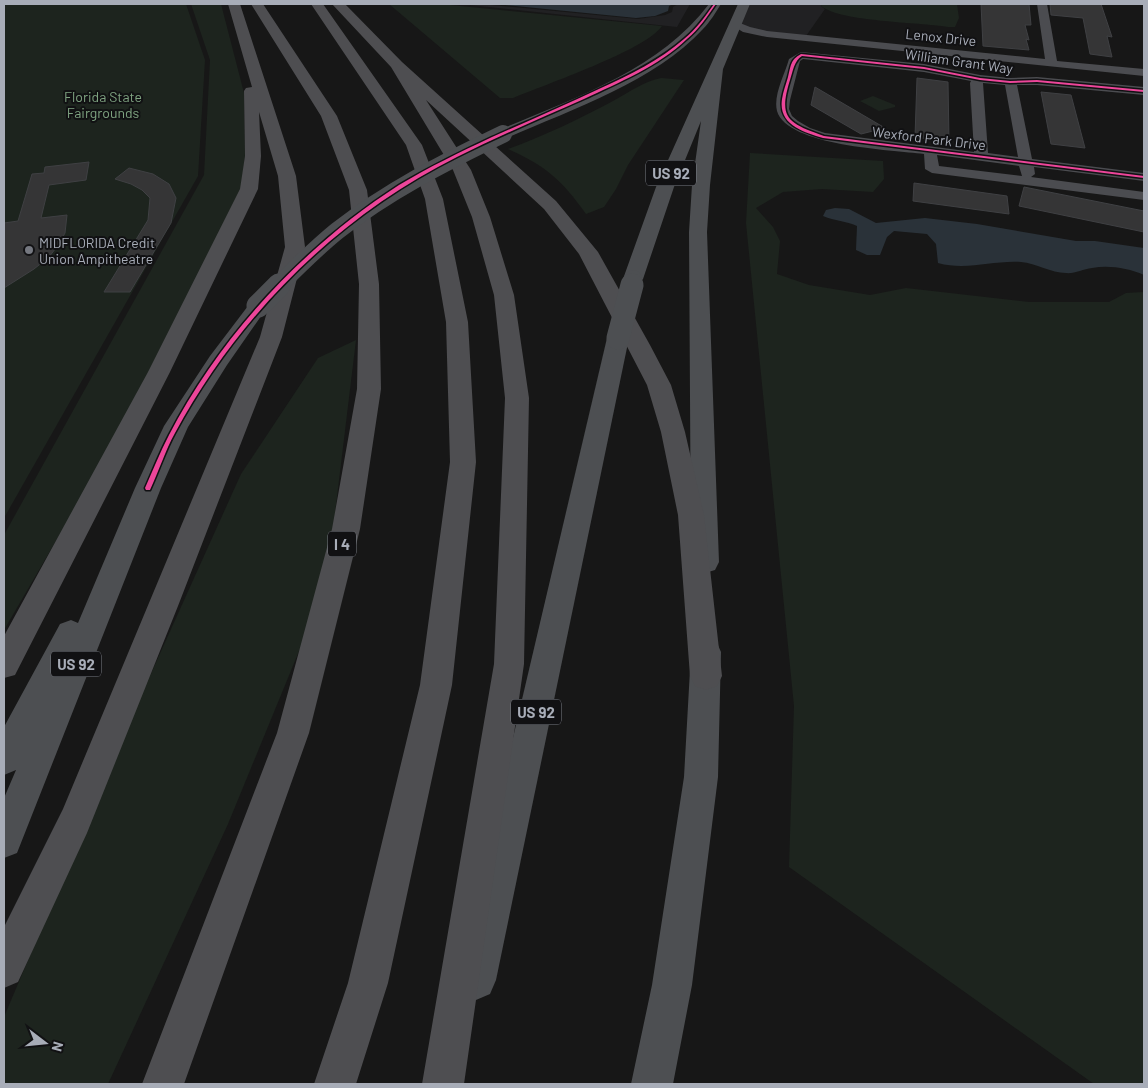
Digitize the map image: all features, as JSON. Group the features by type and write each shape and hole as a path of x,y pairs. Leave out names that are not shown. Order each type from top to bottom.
{"highway":[{"path":"4,968 75,821 156,624 271,337 293,256 295,247 287,176 234,4"},
{"name":"I 4","path":"163,1084 293,734 346,529 369,389 370,284 358,190 328,116 257,4"},
{"path":"317,4 414,145 434,199 457,322 463,462 436,685 368,983 335,1084"},
{"path":"338,4 397,65 550,205 588,252 659,385 673,432 691,516 706,676"},
{"path":"4,665 159,372 249,189 253,156 250,54"},
{"path":"397,65 462,170 481,217 504,295 517,398 508,664 443,1084"}],"main road":[{"name":"US 92","path":"4,840 148,488 176,426 218,360 258,306 306,258 350,221 402,186 442,163 632,76 666,54 694,31 715,4"},
{"name":"US 92","path":"452,1084 546,670 618,338 633,279 666,187 744,4"},
{"path":"652,1084 672,984 701,777 706,676 704,466 698,232 716,70"},
{"path":"4,759 148,488"}],"street":[{"path":"1042,4 1052,64"},
{"name":"Lenox Drive","path":"735,24 747,30 767,34 1144,73"},
{"name":"William Grant Way","path":"801,55 924,68 980,79 1010,82 1037,81 1144,91"},
{"name":"Wexford Park Drive","path":"801,55 795,59 782,107 784,116 790,123 803,131 823,137 1144,177"},
{"path":"980,79 976,83 981,156"},
{"path":"1010,82 1028,181"},
{"path":"930,150 932,169 1144,196"}],"shaded area":[{"path":"461,4 481,4 638,19 665,15 672,12 673,7 678,4 690,4 677,27"},
{"path":"496,4 673,4 669,6 668,11 655,16 636,18"},
{"path":"749,4 822,4 821,6 825,9 806,36 754,30 741,24"},
{"path":"835,208 849,209 876,223 925,218 977,224 1076,241 1095,241 1144,248 1144,275 1112,267 1060,273 1021,262 1000,262 970,266 949,265 938,263 936,244 927,234 894,231 887,237 880,255 867,255 856,250 857,226 823,216 826,210"}],"green space":[{"name":"Florida State Fairgrounds","path":"4,4 186,4 205,60 198,176 4,518"},
{"path":"191,4 221,4 244,93 245,156 241,189 149,371 81,498 4,630 4,535 204,175 210,60"},
{"path":"389,4 440,4 662,26 636,46 616,56 513,98 500,98"},
{"path":"822,4 957,4 959,18 955,27 881,21 831,11 821,6"},
{"path":"661,78 684,80 628,165 604,207 586,214 569,192 552,175 533,162 508,149 561,127 642,85"},
{"path":"873,96 895,105 895,107 879,111 860,101"},
{"path":"750,153 883,161 884,179 873,192 822,189 783,192 756,208 773,227 780,241 777,274 809,285 870,295 906,288 1029,302 1109,302 1126,293 1144,292 1144,1084 1094,1084 789,867 794,706 746,223"},
{"path":"356,340 332,538 306,634 228,824 108,1084 4,1084 4,1017 121,740 241,474 318,358"}],"building":[{"path":"981,4 1029,4 1031,25 1025,25 1029,40 1026,39 1029,50 983,46"},
{"path":"1050,4 1101,4 1112,37 1107,36 1112,57 1090,54 1083,18 1051,15"},
{"path":"917,78 948,82 949,142 915,137"},
{"path":"815,87 885,128 861,134 811,105"},
{"path":"1041,92 1071,95 1085,148 1051,144"},
{"name":"MIDFLORIDA Credit Union Ampitheatre","path":"89,162 86,180 49,185 41,218 67,215 65,233 59,244 49,257 34,269 4,288 4,223 18,221 32,174 44,173 45,167"},
{"path":"129,168 153,174 169,184 176,198 171,223 130,292 104,292 148,220 150,198 142,190 131,184 115,179"},
{"path":"914,183 1007,196 1009,214 913,201"},
{"path":"1024,187 1144,211 1144,232 1019,206"}],"cycle path":[{"path":"148,488 173,433 222,355 274,291 334,235 366,209 437,165 618,82 664,56 702,23 715,4"},
{"path":"1144,91 1037,81 1010,82 980,79 924,68 801,55 795,59 783,100 783,109 786,117 793,124 805,131 823,137 1144,177"}],"place":[{"name":"MIDFLORIDA Credit Union Ampitheatre","path":"29,250"}]}
